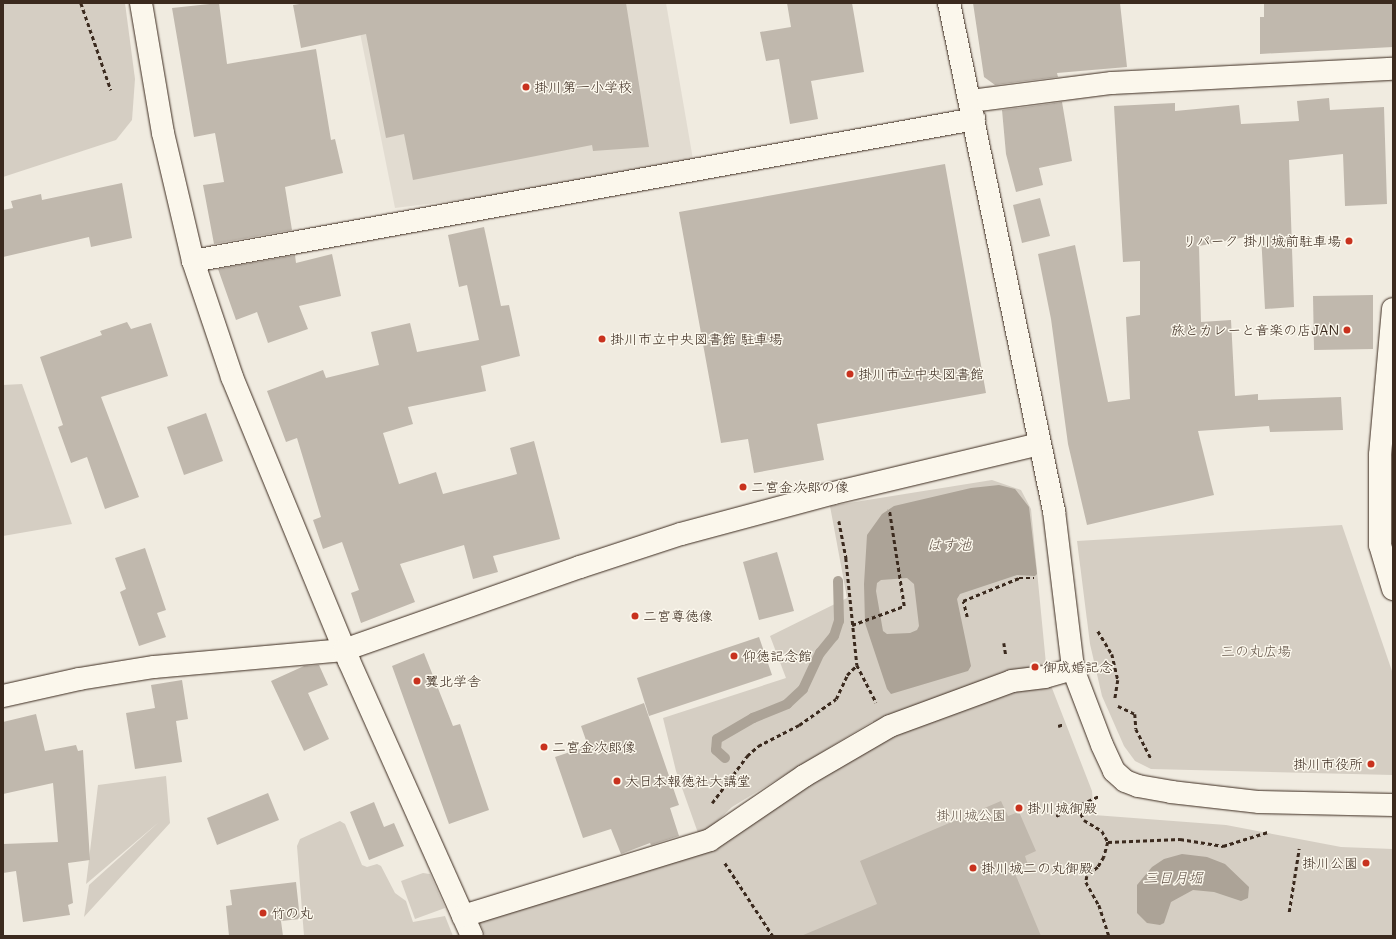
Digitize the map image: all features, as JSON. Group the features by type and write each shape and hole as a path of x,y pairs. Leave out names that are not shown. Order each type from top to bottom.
{"street":[{"path":"141,3 163,133 193,261 232,377 344,650 472,936"},
{"path":"949,3 1054,511 1073,669 1102,745 1114,771 1125,781 1138,786 1259,802 1393,805"},
{"path":"193,261 1112,83 1393,69"},
{"path":"1393,309 1380,455 1380,545 1393,589"},
{"path":"3,696 72,680 154,667 344,650 580,567 681,534 834,493 1039,444"},
{"path":"463,916 710,840 804,776 890,726 1012,681 1045,677 1073,669"}],"path":[{"path":"81,3 111,90"},
{"path":"834,493 846,558 856,665 890,726"},
{"path":"852,625 904,606 889,509"},
{"path":"968,617 963,601 1019,578 1043,578"},
{"path":"1104,638 1112,654 1118,680 1115,704 1135,714 1136,729 1146,752 1154,762"},
{"path":"774,936 710,840 710,807 747,756 758,746 799,725 832,703 836,699 847,675 856,665"},
{"path":"1056,816 1078,807 1101,794"},
{"path":"1078,807 1084,820 1102,831 1108,842 1104,857 1098,867 1087,876 1086,882 1099,905 1109,936"},
{"path":"1108,842 1180,839 1223,846 1272,830"},
{"path":"1289,912 1299,849"}],"shaded area":[{"name":"掛川第一小学校","path":"354,3 666,3 695,171 395,208"}],"green space":[{"path":"3,3 125,3 135,79 132,120 116,140 3,177"},
{"path":"22,384 72,524 3,536 3,385"},
{"name":"掛川城公園","path":"992,480 1021,490 1031,509 1046,664 1050,683 1092,791 1094,815 1226,825 1341,847 1393,849 1393,936 486,936 478,920 700,843 876,738 873,721 732,807 705,833 698,833 676,771 663,718 786,678 770,636 847,598 830,506"},
{"name":"三の丸広場","path":"1342,525 1393,674 1393,775 1151,769 1135,761 1124,746 1102,696 1090,644 1077,541"},
{"path":"166,776 170,823 84,917 89,885 159,822 86,884 98,785"},
{"path":"340,821 345,824 362,865 367,867 377,864 381,866 395,893 406,901 413,922 445,916 453,936 304,936 297,846 300,839"},
{"path":"423,873 430,874 445,908 415,919 401,881"}],"water":[{"name":"はす池","path":"999,485 1015,489 1029,507 1037,574 1035,576 1017,575 960,594 957,599 971,666 968,671 891,694 887,689 865,623 864,584 867,535 882,514 894,506 971,488","holes":["907,578 914,584 919,626 917,630 910,633 887,634 883,631 876,591 877,583 881,580"]},
{"name":"三日月堀","path":"1182,854 1207,857 1225,864 1249,887 1248,898 1241,901 1214,892 1193,890 1171,902 1164,923 1160,925 1147,923 1137,913 1137,885 1152,867 1164,859"}],"building":[{"path":"219,3 227,64 316,49 331,140 335,139 343,173 285,187 292,230 214,244 203,185 224,182 215,133 194,137 172,8"},
{"name":"掛川第一小学校","path":"306,3 626,3 649,147 593,151 592,145 413,180 404,134 386,138 366,34 301,48 293,5"},
{"path":"787,3 852,3 864,72 811,81 818,119 790,124 779,59 766,61 760,32 791,27"},
{"path":"973,3 1120,3 1127,67 1057,73 1058,77 995,85 984,77"},
{"path":"1264,3 1393,3 1393,47 1260,54 1260,17 1264,17"},
{"path":"1329,98 1330,110 1384,107 1387,204 1345,206 1343,154 1289,160 1294,307 1265,309 1261,234 1199,246 1201,322 1231,320 1235,396 1258,394 1258,400 1341,397 1343,430 1270,432 1269,426 1198,431 1214,495 1087,525 1068,444 1051,319 1038,254 1075,245 1108,402 1130,399 1126,317 1140,315 1140,261 1123,262 1114,106 1175,103 1175,111 1239,105 1241,124 1299,121 1297,101"},
{"path":"1062,102 1072,161 1039,168 1043,185 1016,192 1006,154 1002,110"},
{"path":"945,164 986,393 817,424 824,460 754,473 748,439 721,443 679,212"},
{"path":"122,183 132,238 91,247 89,237 3,257 3,210 13,208 11,201 41,194 42,200"},
{"path":"1040,198 1050,236 1022,243 1013,205"},
{"path":"484,227 501,306 509,305 520,356 481,366 486,391 408,407 413,424 383,433 399,484 436,472 443,494 517,474 510,448 534,441 560,539 493,556 498,572 473,579 464,545 400,564 415,602 361,623 351,593 359,590 342,542 323,549 313,520 321,517 297,438 286,442 267,391 323,370 326,378 379,365 371,332 410,323 417,352 479,340 467,285 459,287 448,235"},
{"path":"332,254 341,296 299,306 308,329 268,343 257,312 236,320 218,269 295,255 296,263"},
{"path":"1373,295 1373,349 1314,350 1313,296"},
{"path":"127,322 131,329 151,323 168,376 101,397 139,497 105,509 87,457 71,463 58,427 63,425 40,357 102,335 100,331"},
{"path":"206,413 223,461 184,475 167,427"},
{"path":"145,548 166,610 157,613 166,637 139,646 120,592 126,589 115,558"},
{"path":"777,552 794,611 759,620 743,562"},
{"name":"仰徳記念館","path":"759,637 772,675 649,716 637,678"},
{"path":"424,653 453,726 460,724 489,810 449,824 392,666"},
{"path":"319,665 328,685 308,693 329,739 304,751 271,681 304,666"},
{"path":"182,680 188,719 176,721 182,762 135,769 126,713 155,708 151,685"},
{"name":"大日本報徳社大講堂","path":"644,703 679,805 670,808 679,836 651,845 650,843 621,854 611,829 583,838 555,757 588,746 581,726"},
{"path":"36,714 45,751 76,745 78,751 83,750 90,860 68,863 73,903 68,905 70,915 23,922 16,871 3,873 3,844 58,842 53,783 3,794 3,722"},
{"path":"268,793 279,820 217,845 207,818"},
{"name":"掛川城二の丸御殿","path":"1001,801 1008,816 1019,812 1036,851 1025,856 1028,865 1014,871 1041,936 801,936 877,904 860,861"},
{"path":"374,802 384,827 394,823 404,846 369,860 350,812"},
{"name":"竹の丸","path":"296,882 300,919 281,921 283,936 229,936 226,906 232,905 230,890"}],"waterway":[{"path":"725,758 716,750 717,739 753,718 787,704 803,689 820,653 834,636 839,621 838,581"}],"place":[{"name":"掛川第一小学校","path":"526,87"},
{"name":"リパーク 掛川城前駐車場","path":"1349,241"},
{"name":"旅とカレーと音楽の店JAN","path":"1347,330"},
{"name":"掛川市立中央図書館 駐車場","path":"602,339"},
{"name":"掛川市立中央図書館","path":"850,374"},
{"name":"二宮金次郎の像","path":"743,487"},
{"name":"二宮尊徳像","path":"635,616"},
{"name":"仰徳記念館","path":"734,656"},
{"name":"御成婚記念","path":"1035,667"},
{"name":"翼北学舎","path":"417,681"},
{"name":"二宮金次郎像","path":"544,747"},
{"name":"掛川市役所","path":"1371,764"},
{"name":"大日本報徳社大講堂","path":"617,781"},
{"name":"掛川城御殿","path":"1019,808"},
{"name":"掛川公園","path":"1366,863"},
{"name":"掛川城二の丸御殿","path":"973,868"},
{"name":"竹の丸","path":"263,913"}]}
